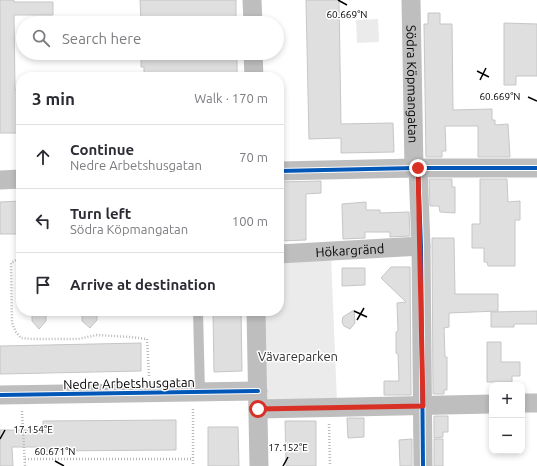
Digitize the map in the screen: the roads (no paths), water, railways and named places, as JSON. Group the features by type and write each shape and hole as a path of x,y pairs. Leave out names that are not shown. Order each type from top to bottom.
{"street":[{"path":"252,0 253,16"},
{"name":"Södra Köpmangatan","path":"411,0 416,168 421,246 423,466"},
{"path":"253,60 254,72"},
{"path":"284,171 416,168 537,168"},
{"path":"0,180 16,179"},
{"name":"Hökargränd","path":"284,254 421,246"},
{"path":"256,316 259,466"},
{"name":"Nedre Arbetshusgatan","path":"0,395 258,391"},
{"path":"525,403 537,403"},
{"path":"258,409 489,404"}],"lane":[{"path":"197,392 198,316"}],"park label":[{"name":"Vävareparken","path":"298,356"}]}
